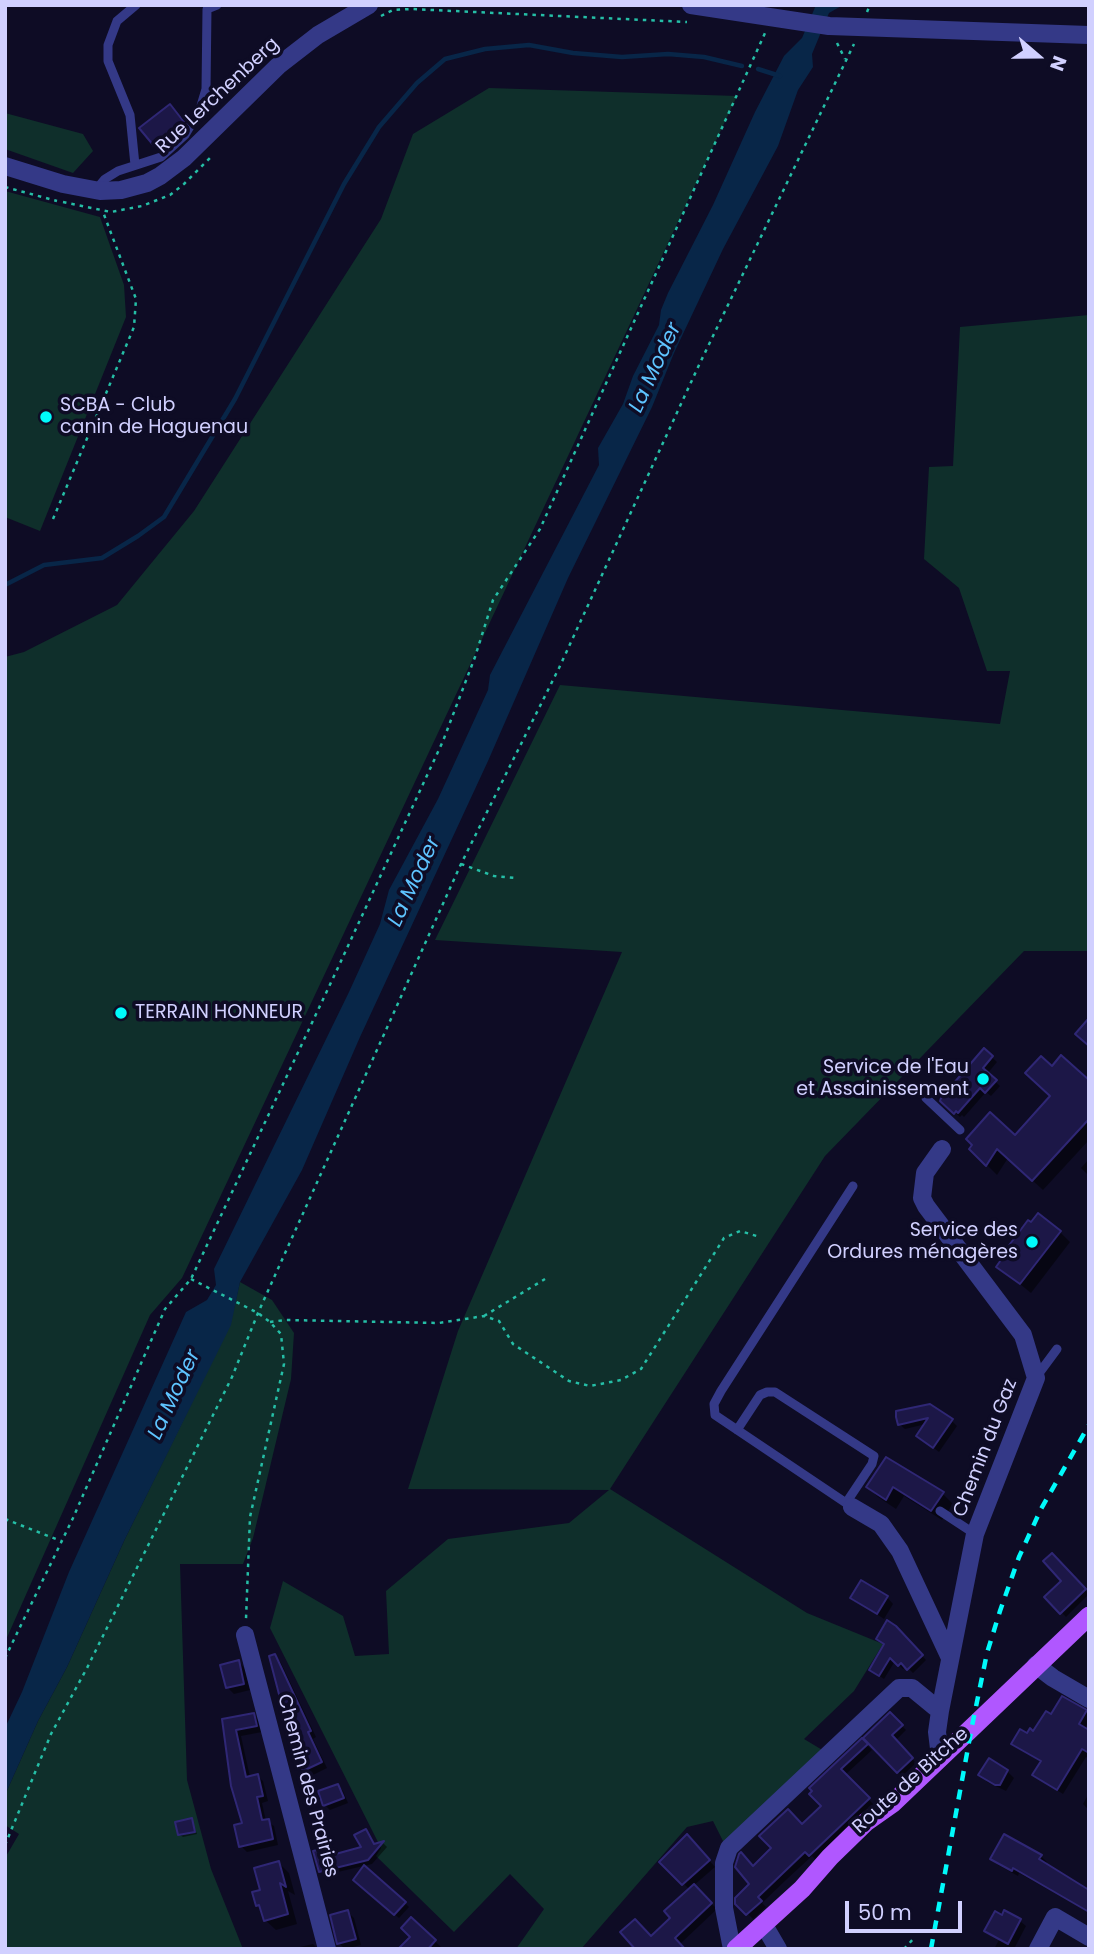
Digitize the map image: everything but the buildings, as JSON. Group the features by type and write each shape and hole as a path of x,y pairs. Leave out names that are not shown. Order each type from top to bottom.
{"main road":[{"name":"Route de Bitche","path":"734,1949 764,1925 866,1822 893,1803 1089,1616"}],"street":[{"name":"Rue Lerchenberg","path":"5,166 63,184 100,191 134,187 173,168 278,65 318,36 375,11"},
{"path":"694,14 776,18 862,28 1089,35"},
{"name":"Chemin du Gaz","path":"940,1757 937,1732 940,1711 975,1534 1036,1378 1024,1335 922,1198 925,1173 942,1149"},
{"path":"849,1505 881,1524 900,1552 950,1658"},
{"name":"Chemin des Prairies","path":"245,1635 327,1949"},
{"path":"1036,1665 1089,1699"},
{"name":"Route de Bitche","path":"734,1949 724,1908 724,1864 729,1848 899,1688 912,1688 940,1711"},
{"path":"1038,1949 1055,1917 1089,1937"},
{"path":"764,1925 778,1949"}],"lane":[{"path":"135,165 130,115 108,61 108,45 117,21 136,5"},
{"path":"100,191 100,185 105,179 118,171 160,157 185,135 200,109 206,89 203,7 217,5"},
{"path":"926,1098 960,1130"},
{"path":"737,1430 760,1395 775,1392 874,1456 872,1464 849,1505 737,1430 715,1415 714,1404 853,1186"},
{"path":"1036,1378 1057,1349"},
{"path":"940,1511 975,1534"}],"path":[{"path":"375,11 411,9 694,14"},
{"path":"5,1658 61,1541 165,1308 191,1279 443,741 493,600 540,529 767,30 776,18"},
{"path":"5,1845 51,1734 87,1668 232,1377 258,1313 461,864 559,668 699,365 862,28"},
{"path":"5,187 103,211 126,210 170,195 213,154"},
{"path":"53,519 134,327 136,299 103,211 100,191"},
{"path":"461,864 494,876 515,878"},
{"path":"484,1316 499,1321 513,1344 569,1381 590,1386 621,1380 641,1368 724,1238 740,1231 760,1237"},
{"path":"191,1279 258,1313 271,1322 281,1334 284,1364 250,1517 245,1635"},
{"path":"271,1322 439,1323 484,1316 545,1279"},
{"path":"5,1519 61,1541"},
{"path":"904,1949 915,1937"}],"green space":[{"path":"489,88 737,96 182,1278 150,1315 5,1642 5,657 24,652 117,605 194,511 381,219 413,134"},
{"path":"5,113 83,134 93,151 73,173 5,149"},
{"name":"SCBA - Club canin de Haguenau","path":"5,191 100,217 124,285 126,317 40,531 5,517"},
{"path":"1089,315 1089,951 1024,951 825,1156 610,1489 807,1613 883,1644 854,1691 804,1739 824,1751 724,1843 713,1821 687,1827 581,1949 516,1949 544,1909 510,1874 454,1932 376,1856 381,1848 270,1628 283,1581 343,1616 355,1656 389,1654 386,1591 448,1539 569,1523 609,1490 408,1489 458,1331 622,952 435,940 560,685 1000,724 1010,671 987,671 959,588 924,559 929,467 953,466 960,327"},
{"path":"240,1282 272,1300 294,1333 291,1379 253,1538 243,1564 180,1564 187,1780 211,1869 243,1949 5,1949 5,1858 19,1834 5,1825 5,1795 124,1541 230,1325"}],"water":[{"name":"La Moder","path":"816,5 843,5 829,13 812,54 813,67 798,90 778,146 723,249 652,407 568,578 302,1170 240,1282 231,1325 124,1541 5,1795 5,1728 69,1572 186,1312 207,1300 216,1285 214,1269 349,992 380,924 389,890 438,799 488,690 490,675 599,465 598,448 623,404 633,376 659,325 661,310 668,293 713,205 755,112 784,56 802,38"}],"waterway":[{"path":"5,585 44,565 102,558 164,517 235,399 344,184 379,127 417,83 445,59 485,49 529,45 573,53 622,57 668,54 704,57 742,66"},
{"path":"758,69 780,76"}],"railway":[{"path":"931,1949 987,1653 1019,1557 1041,1509 1089,1425"}],"place":[{"name":"SCBA - Club canin de Haguenau","path":"46,417"},
{"name":"TERRAIN HONNEUR","path":"121,1013"},
{"name":"Service de l'Eau et Assainissement","path":"983,1079"},
{"name":"Service des Ordures ménagères","path":"1032,1242"}]}
